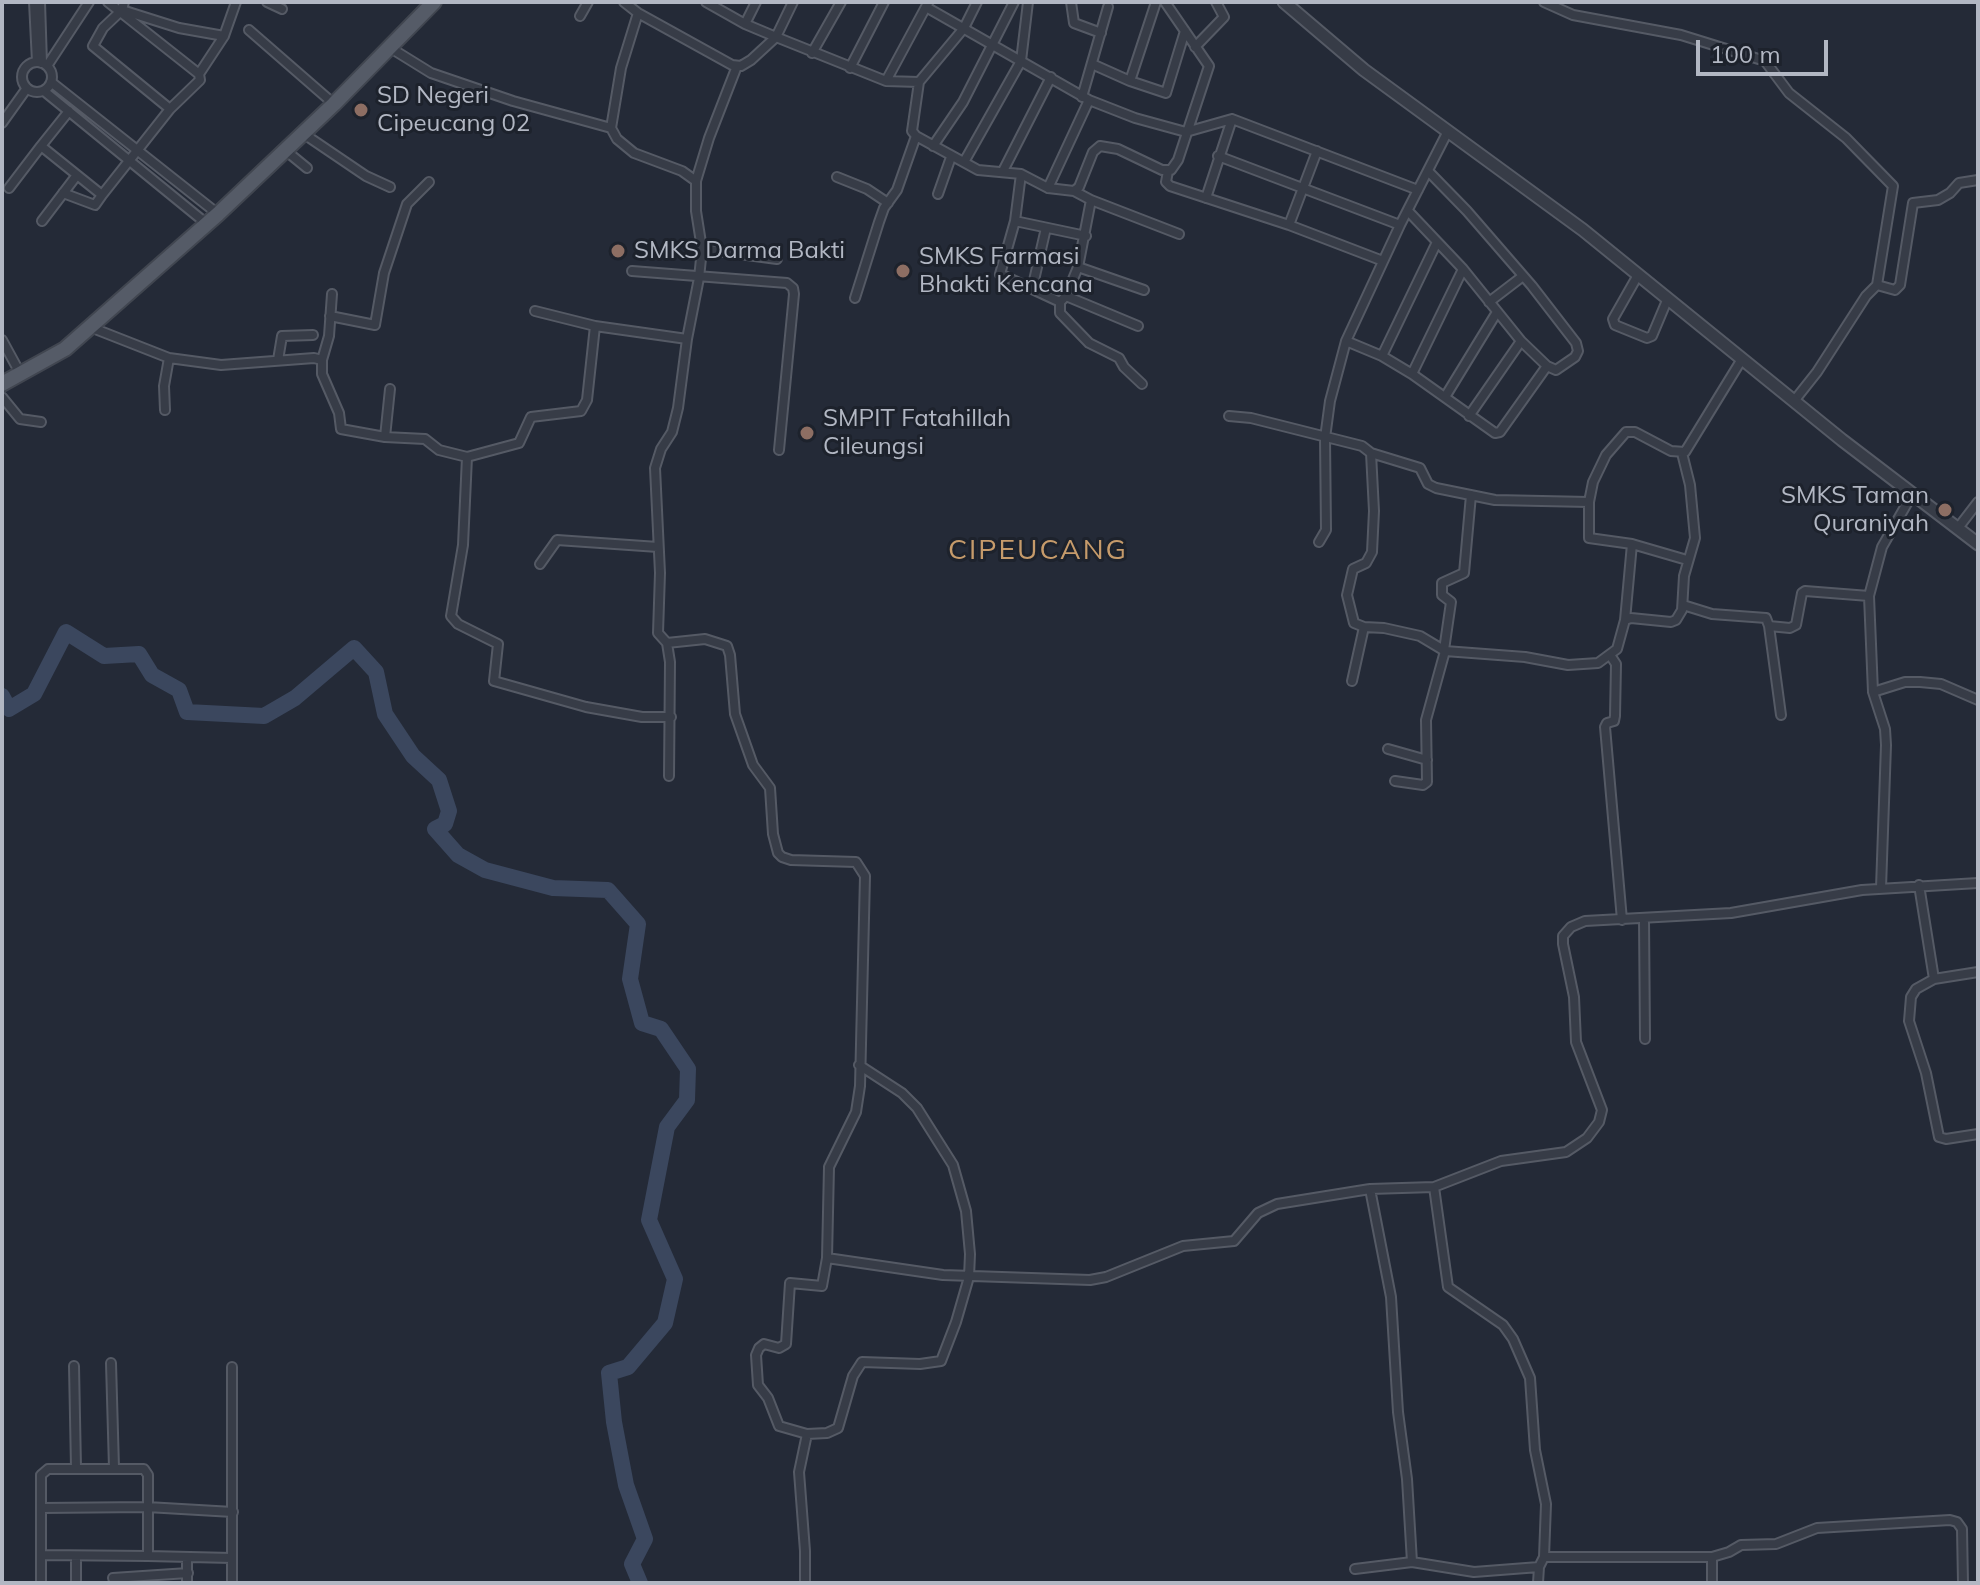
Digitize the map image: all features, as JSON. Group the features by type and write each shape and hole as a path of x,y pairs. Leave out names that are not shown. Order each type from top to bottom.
{"main road":[{"path":"2,384 65,349 90,327 304,134 434,2"}],"street":[{"path":"37,2 42,63 52,76 44,91"},
{"path":"42,63 89,2"},
{"path":"108,2 179,28 224,36"},
{"path":"199,74 224,36 236,2"},
{"path":"267,2 282,9"},
{"path":"580,16 588,2"},
{"path":"624,2 638,13 737,66 751,60 776,37 793,2"},
{"path":"745,24 756,2"},
{"path":"812,53 841,2"},
{"path":"850,68 884,2"},
{"path":"977,2 964,28 919,82 911,124 916,136 978,170 1021,174 1048,188 1074,191 1179,234"},
{"path":"933,146 963,102 1014,2"},
{"path":"964,162 1021,61 1028,2"},
{"path":"1071,2 1074,23 1101,33"},
{"path":"1130,81 1156,2"},
{"path":"1165,2 1209,67 1178,160 1168,171 1167,184 1383,261"},
{"path":"1195,47 1224,17 1216,2"},
{"path":"1284,2 1364,70 1583,230 1794,401 1978,544"},
{"path":"1544,2 1573,15 1681,35 1765,61 1789,93 1846,138 1893,186 1877,285 1866,296 1817,372 1794,401"},
{"path":"711,3 745,24 850,68 886,81 919,82"},
{"path":"886,81 927,4 1086,98 1135,118 1186,132 1232,119 1418,190"},
{"path":"63,193 95,205 170,109 200,80 199,74 122,7"},
{"path":"122,7 93,42 94,49 170,109"},
{"path":"1048,188 1086,98 1108,7"},
{"path":"638,13 621,68 611,128 617,139 634,153 682,171 696,181"},
{"path":"249,30 334,104"},
{"path":"1092,64 1166,93 1185,31"},
{"path":"389,47 431,73 513,101 611,128"},
{"path":"42,63 31,63 23,72 22,78 27,88 44,91 129,161 212,219"},
{"path":"669,776 671,717 667,643 658,633 655,468 661,449 672,432 699,278 702,249 696,211 696,181 737,66"},
{"path":"1003,171 1051,77"},
{"path":"51,82 212,219"},
{"path":"2,123 27,88"},
{"path":"9,188 69,111"},
{"path":"1206,198 1232,119"},
{"path":"1319,542 1326,530 1325,438 1330,401 1346,341 1447,133"},
{"path":"304,134 366,176 390,187"},
{"path":"855,298 879,222 897,190 916,136"},
{"path":"41,146 102,195"},
{"path":"1074,191 1079,187 1093,152 1100,146 1118,149 1168,171"},
{"path":"285,149 307,168"},
{"path":"1289,225 1317,151"},
{"path":"1218,156 1400,225"},
{"path":"938,194 951,157"},
{"path":"1408,211 1463,269 1521,341 1547,366 1554,371 1575,357 1578,347 1523,276 1428,171"},
{"path":"1021,174 1015,221 1000,273 1002,277 1138,326"},
{"path":"42,221 77,175"},
{"path":"837,177 867,189 888,203"},
{"path":"1877,285 1897,287 1913,203 1938,200 1959,183 1978,180"},
{"path":"330,316 375,325 384,273 407,204 429,182"},
{"path":"1091,200 1086,236 1078,267 1063,299 1062,317 1095,348 1119,358 1142,384"},
{"path":"1015,221 1086,236"},
{"path":"1032,289 1046,228"},
{"path":"1382,356 1437,242"},
{"path":"702,249 777,259"},
{"path":"1078,267 1144,290"},
{"path":"1412,374 1463,269"},
{"path":"632,271 787,283 793,288 779,450"},
{"path":"1638,275 1613,319 1615,325 1647,338 1652,336 1668,298"},
{"path":"1489,302 1523,276"},
{"path":"332,294 329,336 322,360 324,382 339,413 341,429 385,437 425,439 439,450 467,457 519,443 531,417 581,411 587,400 595,326"},
{"path":"535,311 595,326 687,339"},
{"path":"1445,397 1497,312"},
{"path":"90,327 169,358 221,365 322,360"},
{"path":"278,360 283,335 313,335"},
{"path":"2,340 20,373"},
{"path":"1346,341 1382,356 1412,374 1493,433 1499,433 1547,366"},
{"path":"1469,416 1521,341"},
{"path":"165,410 164,386 169,358"},
{"path":"1687,560 1632,544 1589,538 1589,502 1593,482 1606,455 1626,432 1632,431 1671,451 1682,453 1688,449 1742,359"},
{"path":"385,437 390,389"},
{"path":"2,397 20,419 41,422"},
{"path":"1229,416 1251,418 1362,446 1371,453 1420,468 1428,484 1471,495 1495,500 1589,502"},
{"path":"1371,453 1372,552 1366,563 1353,569 1347,595 1354,623 1364,627 1420,636 1444,650 1525,657 1568,665 1598,663 1621,643 1632,544"},
{"path":"1625,620 1671,622 1680,616 1687,560 1695,538 1690,485 1682,453"},
{"path":"467,457 463,545 451,616 458,624 498,644 494,681 586,707 642,717 671,717"},
{"path":"1881,888 1886,745 1885,729 1873,692 1869,596 1882,547 1913,493"},
{"path":"1395,781 1425,785 1426,720 1444,650 1451,602 1442,595 1442,583 1464,573 1471,495"},
{"path":"1958,528 1978,502"},
{"path":"540,564 557,540 658,547"},
{"path":"1769,626 1790,628 1796,625 1805,591 1869,596"},
{"path":"1683,605 1712,614 1766,618 1781,715"},
{"path":"1352,681 1364,627"},
{"path":"667,643 705,639 727,646 735,714 753,765 770,788 773,834 778,853 791,860 856,862 862,868 866,891 859,1065 860,1086 856,1112 829,1167 827,1258 822,1286 788,1285 789,1324 784,1347 764,1344 756,1355 758,1385 768,1398 779,1426 807,1434 827,1433 838,1428 853,1376 862,1362 920,1364 941,1361 969,1277 966,1211 953,1165 917,1108 902,1093 859,1065"},
{"path":"1610,655 1616,664 1615,716 1614,721 1605,727 1622,920"},
{"path":"1873,692 1905,682 1920,682 1941,684 1978,700"},
{"path":"1388,749 1427,760"},
{"path":"827,1258 969,1277 1065,1281 1098,1279 1183,1246 1234,1241 1258,1213 1277,1204 1370,1189 1434,1187 1501,1161 1566,1152 1581,1144 1595,1128 1601,1115 1601,1104 1576,1042 1574,997 1563,952 1563,936 1571,927 1585,921 1731,913 1881,888 1978,883"},
{"path":"1919,885 1934,979"},
{"path":"1644,919 1645,1039"},
{"path":"1978,972 1934,979 1916,989 1908,1013 1926,1073 1935,1128 1941,1139 1978,1134"},
{"path":"1434,1187 1448,1287 1503,1325 1513,1339 1530,1378 1535,1450 1546,1504 1544,1557 1539,1567 1538,1583"},
{"path":"1370,1189 1391,1297 1395,1380 1407,1479 1412,1562"},
{"path":"111,1363 114,1468"},
{"path":"74,1366 76,1468"},
{"path":"232,1367 232,1583"},
{"path":"805,1583 799,1472 807,1434"},
{"path":"41,1583 43,1471 76,1468 146,1470 148,1556"},
{"path":"41,1508 147,1507 233,1512"},
{"path":"1544,1557 1712,1557 1741,1545 1776,1544 1817,1528 1950,1520 1957,1522 1962,1529 1963,1583"},
{"path":"42,1555 232,1558"},
{"path":"76,1556 76,1583"},
{"path":"112,1557 113,1580 188,1578 187,1557"},
{"path":"1712,1557 1712,1583"},
{"path":"1355,1569 1412,1562 1474,1572 1539,1567"}],"waterway":[{"path":"2,696 9,709 34,694 66,632 104,656 139,654 152,675 179,690 187,712 264,716 295,698 354,648 376,672 385,714 413,756 439,780 449,811 445,824 435,829 458,855 485,870 553,888 608,890 638,924 630,979 642,1023 661,1029 688,1069 687,1100 667,1127 649,1220 675,1279 665,1323 628,1367 609,1373 614,1422 626,1485 645,1539 632,1564 640,1583"}],"place":[{"name":"SD Negeri Cipeucang 02","path":"361,110"},
{"name":"SMKS Darma Bakti","path":"618,251"},
{"name":"SMKS Farmasi Bhakti Kencana","path":"903,271"},
{"name":"SMPIT Fatahillah Cileungsi","path":"807,433"},
{"name":"SMKS Taman Quraniyah","path":"1945,510"}],"district":[{"name":"CIPEUCANG","path":"1038,551"}]}
